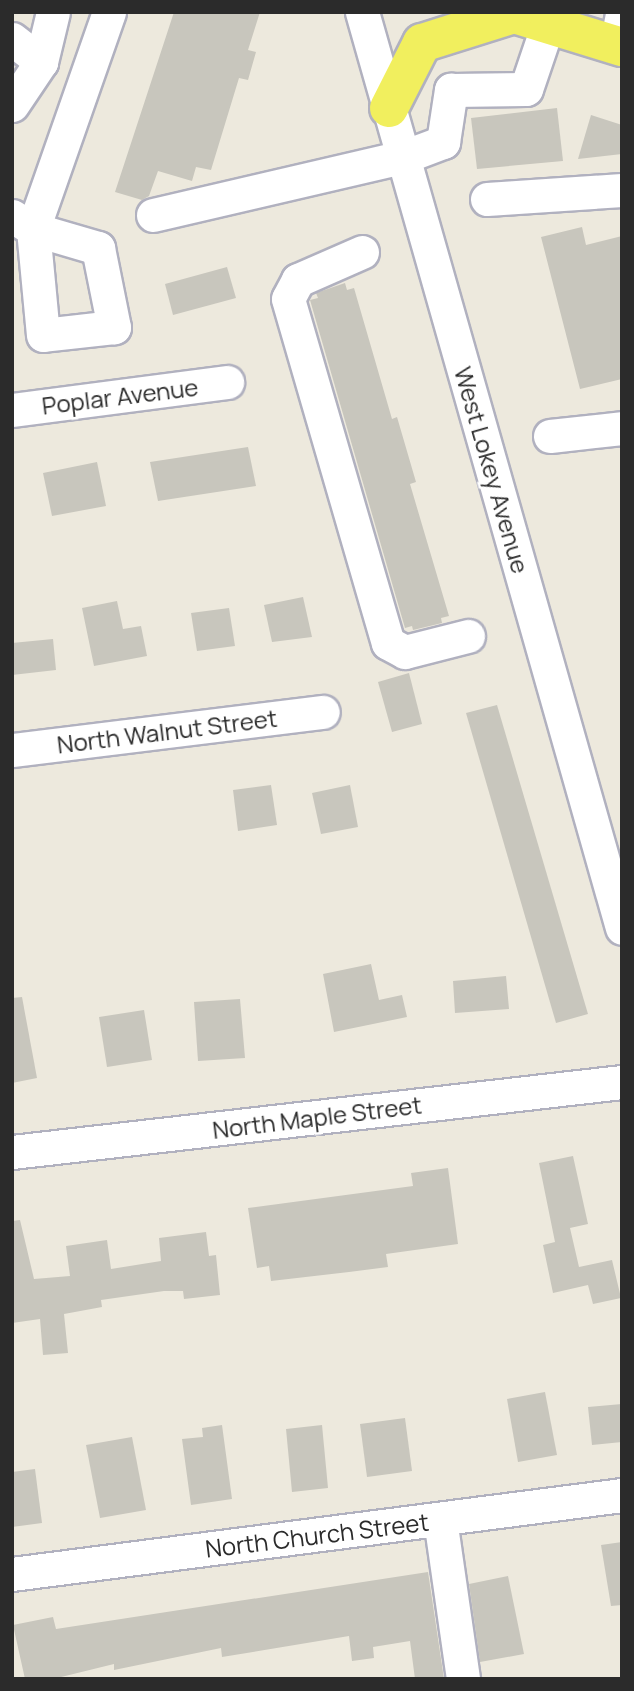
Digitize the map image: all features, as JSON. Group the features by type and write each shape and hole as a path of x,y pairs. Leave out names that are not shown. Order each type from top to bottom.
{"main road":[{"path":"389,108 414,54 422,43 539,18 620,35"}],"street":[{"path":"13,109 41,62 54,12"},
{"path":"22,223 108,12"},
{"name":"West Lokey Avenue","path":"362,12 622,928"},
{"path":"414,54 451,90 526,89 539,18"},
{"path":"12,39 41,62"},
{"path":"153,215 403,157 443,142 451,90"},
{"path":"487,199 622,190"},
{"path":"362,252 298,280 288,299 388,643 405,652 468,636"},
{"name":"Poplar Avenue","path":"12,410 227,382"},
{"path":"550,436 622,428"},
{"name":"North Walnut Street","path":"12,750 323,712"},
{"name":"North Maple Street","path":"12,1152 622,1082"},
{"name":"North Church Street","path":"12,1574 622,1495"},
{"path":"440,1519 463,1679"}],"building":[{"path":"174,12 260,12 248,50 256,52 248,80 239,78 211,170 196,167 192,181 158,171 149,196 142,200 115,192"},
{"path":"557,108 563,161 477,169 471,118"},
{"path":"591,115 622,125 622,154 578,159"},
{"path":"582,227 586,245 622,236 622,379 580,389 541,237"},
{"path":"227,267 236,298 173,315 165,284"},
{"path":"345,283 347,290 354,288 392,419 397,417 416,482 410,484 449,616 441,618 442,623 413,630 412,626 405,628 310,300 318,298 316,293"},
{"path":"248,447 256,486 158,501 150,462"},
{"path":"97,462 106,506 52,516 43,473"},
{"path":"303,597 312,637 272,642 264,605"},
{"path":"117,601 123,629 141,626 147,656 94,666 82,608"},
{"path":"229,608 235,646 197,651 191,613"},
{"path":"53,639 56,670 12,675 12,643"},
{"path":"409,673 422,724 392,732 378,682"},
{"path":"497,705 588,1014 556,1023 466,713"},
{"path":"271,785 277,825 238,831 233,790"},
{"path":"350,785 358,827 321,834 312,793"},
{"path":"371,964 379,1000 402,995 407,1017 334,1032 323,974"},
{"path":"506,976 509,1009 455,1013 453,981"},
{"path":"22,997 37,1078 12,1083 12,998"},
{"path":"240,999 245,1058 198,1061 194,1002"},
{"path":"144,1010 152,1060 107,1067 99,1017"},
{"path":"573,1156 588,1224 570,1228 579,1267 612,1260 621,1298 593,1304 588,1285 553,1293 543,1245 555,1242 539,1163"},
{"path":"448,1168 458,1244 386,1254 388,1267 349,1272 271,1281 269,1266 257,1268 248,1208 413,1186 411,1173"},
{"path":"20,1220 34,1279 70,1276 66,1246 107,1240 111,1269 161,1261 159,1238 206,1232 209,1256 216,1255 220,1295 184,1299 183,1291 164,1291 101,1300 102,1307 64,1314 68,1353 43,1355 40,1319 12,1323 12,1221"},
{"path":"545,1392 557,1455 518,1462 507,1399"},
{"path":"622,1404 622,1442 592,1445 588,1407"},
{"path":"405,1418 412,1471 367,1477 360,1424"},
{"path":"222,1425 232,1499 191,1505 182,1439 203,1437 202,1428"},
{"path":"322,1425 328,1488 292,1492 286,1429"},
{"path":"132,1437 146,1510 100,1518 86,1445"},
{"path":"35,1469 42,1523 12,1527 12,1472"},
{"path":"622,1542 622,1605 611,1606 601,1545"},
{"path":"428,1572 444,1679 415,1679 410,1641 373,1647 374,1658 352,1661 349,1636 222,1657 221,1648 114,1670 114,1664 53,1679 25,1679 13,1625 53,1617 56,1629"},
{"path":"508,1576 524,1654 480,1662 469,1584"}]}
